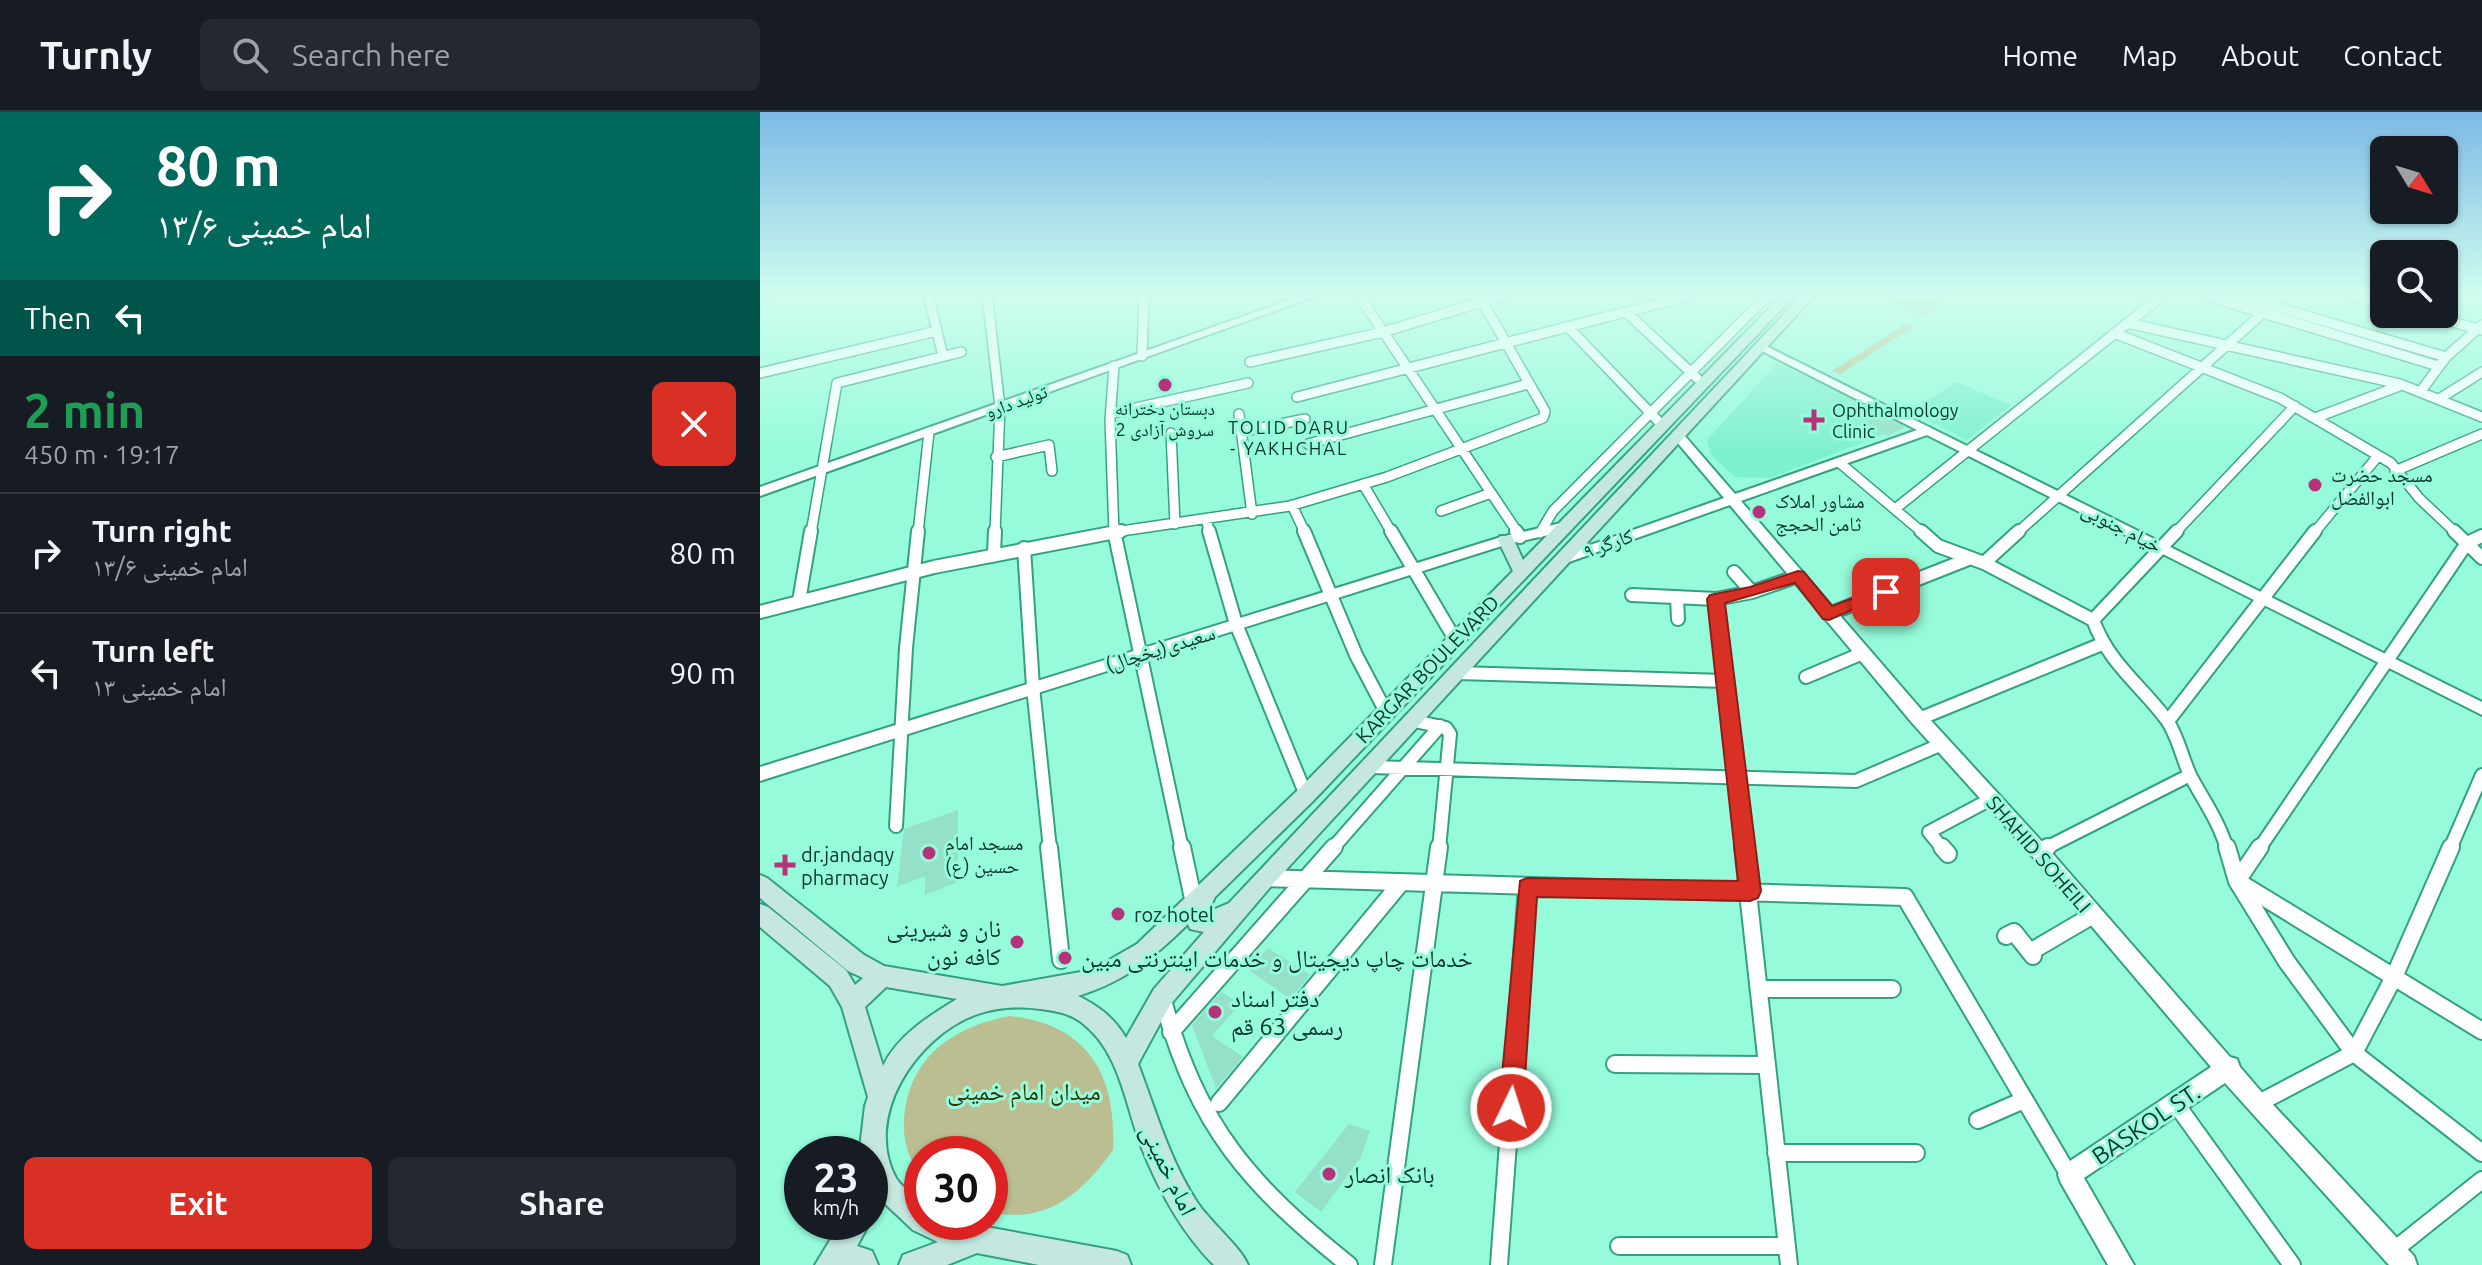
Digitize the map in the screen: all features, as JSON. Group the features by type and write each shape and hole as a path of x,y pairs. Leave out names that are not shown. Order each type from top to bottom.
{"main road":[{"name":"KARGAR BOULEVARD","path":"1005,995 1075,988 1120,969 1211,889 1456,641 1561,528 1655,419 1697,378 1736,348"},
{"name":"KARGAR BOULEVARD","path":"1125,1063 1162,997 1265,878 1761,348"},
{"path":"1513,539 1520,570"},
{"path":"1211,889 1195,914 1198,922 1216,922 1241,907"},
{"path":"764,901 856,963 882,976 1005,995"},
{"path":"764,901 838,978 852,1003 879,1093 875,1136"},
{"path":"852,1003 882,976"},
{"name":"امام خمینی","path":"1032,992 1066,1001 1100,1021 1125,1063 1154,1147 1196,1226 1234,1265"},
{"path":"879,1093 908,1046 925,1030 963,1007 1005,995"},
{"path":"888,1192 904,1207"},
{"path":"830,1265 846,1240"},
{"path":"913,1265 976,1240"},
{"path":"983,1240 1072,1260 1117,1265"},
{"path":"830,1265 847,1258 862,1261 864,1265"}],"street":[{"path":"760,373 866,348"},
{"path":"941,348 943,356"},
{"path":"993,348 1000,407 994,553"},
{"path":"1142,348 1142,356"},
{"name":"تولید دارو","path":"760,492 1165,348"},
{"path":"1250,362 1313,348"},
{"path":"1394,348 1491,493 1513,539"},
{"path":"1297,397 1493,348"},
{"path":"760,612 994,553 1114,532 1207,523 1292,505 1462,450 1547,414 1506,348"},
{"path":"1540,533 1553,511 1655,419 1588,348"},
{"path":"1665,348 1697,378 1723,348"},
{"name":"خیام جنوبی","path":"1764,348 2482,709"},
{"path":"1895,509 2096,348"},
{"path":"2153,348 2295,406 2378,456 2482,558"},
{"path":"1829,614 1977,560 2060,496 2085,470 2224,348"},
{"path":"2244,348 2402,385 2482,417"},
{"path":"2378,348 2438,366"},
{"path":"2414,348 2446,357"},
{"path":"2421,391 2438,366 2457,348"},
{"path":"799,601 837,383 961,352"},
{"path":"1114,366 1113,413 1110,420 1114,532 1138,655 1194,903"},
{"path":"2439,399 2482,372"},
{"path":"1113,413 1248,383"},
{"path":"1308,444 1528,384"},
{"path":"2315,418 2402,385"},
{"path":"2093,620 2295,406"},
{"path":"1239,414 1252,514"},
{"path":"1241,432 1305,419"},
{"name":"کارگر ۹","path":"1564,559 1929,430"},
{"path":"896,826 901,729 929,432"},
{"path":"1171,433 1175,524"},
{"path":"2395,471 2482,434"},
{"name":"SHAHID SOHEILI","path":"1680,438 1919,719 2229,1067 2257,1104 2399,1258"},
{"path":"996,457 1049,445 1052,471"},
{"path":"2168,721 2261,597 2378,456"},
{"path":"1840,463 1929,541 1977,560 2093,620 2102,644 2129,681 2168,721 2190,775 2221,828 2237,881 2287,962 2354,1053 2482,1153"},
{"path":"1363,484 1412,572 1456,641"},
{"path":"1441,511 1491,493"},
{"path":"1292,505 1356,655 1386,712"},
{"path":"1207,523 1236,624 1306,795"},
{"name":"سعیدی(یخچال)","path":"760,774 1236,624 1513,539 1561,528"},
{"path":"2237,881 2389,662 2467,543 2482,536"},
{"path":"1024,548 1033,687 1061,960"},
{"path":"1734,572 1752,592"},
{"path":"1632,595 1716,599 1752,592 1798,576"},
{"path":"1677,597 1678,619"},
{"path":"1619,1246 1788,1256 1738,777 1716,599"},
{"path":"1919,719 2102,644"},
{"path":"1806,677 1863,653"},
{"path":"1458,673 1725,681"},
{"path":"1383,1265 1449,770 1450,734 1440,726 1415,721"},
{"path":"1171,1032 1440,726"},
{"path":"1370,767 1856,781 1942,744"},
{"path":"2039,851 2190,775"},
{"path":"2257,1104 2354,1053 2394,977 2482,775"},
{"path":"1948,854 1929,832 1991,799"},
{"path":"1265,878 1905,897 2122,1265"},
{"path":"2237,881 2482,1031"},
{"path":"1219,1103 1400,884"},
{"path":"1499,1265 1527,887"},
{"path":"2006,936 2014,932 2032,955 2093,915"},
{"path":"1759,989 1892,989"},
{"path":"1162,997 1175,1051 1206,1117 1250,1180 1295,1223 1349,1265"},
{"path":"1615,1064 1767,1065"},
{"name":"BASKOL ST.","path":"2069,1175 2229,1067"},
{"path":"1978,1120 2024,1100"},
{"path":"2176,1104 2292,1265"},
{"path":"1776,1153 1916,1153"},
{"path":"2399,1258 2482,1180"}],"shaded area":[{"name":"Ophthalmology Clinic","path":"1777,363 1911,424 1770,478 1735,477 1712,456 1707,440"},
{"path":"1956,382 2011,405 1967,440 1911,412"}],"green space":[{"path":"1868,348 1881,348 1840,374 1832,371"},
{"name":"میدان امام خمینی","path":"1009,1016 1036,1021 1059,1030 1077,1042 1092,1058 1109,1098 1113,1150 1075,1192 1061,1202 1029,1214 1008,1215 1008,1136 905,1136 907,1101 913,1081 923,1064 951,1038 988,1021"}],"building":[{"path":"1886,417 1905,427 1887,436 1864,420"},
{"name":"مسجد امام حسین (ع)","path":"958,810 958,882 925,895 925,876 897,887 904,829"},
{"path":"1268,948 1310,975 1290,999 1249,970"},
{"path":"1221,992 1240,1004 1212,1036 1243,1057 1216,1089 1192,1025"},
{"name":"بانک انصار","path":"1349,1124 1370,1131 1361,1157 1321,1212 1295,1192"}],"place":[{"name":"دبستان دخترانه سروش آزادی 2","path":"1165,385"},
{"name":"Ophthalmology Clinic","path":"1814,420"},
{"name":"مسجد حضرت ابوالفضل","path":"2315,485"},
{"name":"مشاور املاک ثامن الحجج","path":"1759,512"},
{"name":"مسجد امام حسین (ع)","path":"929,853"},
{"name":"dr.jandaqy pharmacy","path":"785,865"},
{"name":"roz hotel","path":"1118,914"},
{"name":"نان و شیرینی کافه نون","path":"1017,942"},
{"name":"خدمات چاپ دیجیتال و خدمات اینترنتی مبین","path":"1065,958"},
{"name":"دفتر اسناد رسمی 63 قم","path":"1215,1012"},
{"name":"بانک انصار","path":"1329,1174"}],"district":[{"name":"TOLID DARU - YAKHCHAL","path":"1289,437"}],"route":[{"path":"1511,1108 1527,887 1750,891 1716,599 1752,592 1798,576 1829,614 1886,592"}]}
